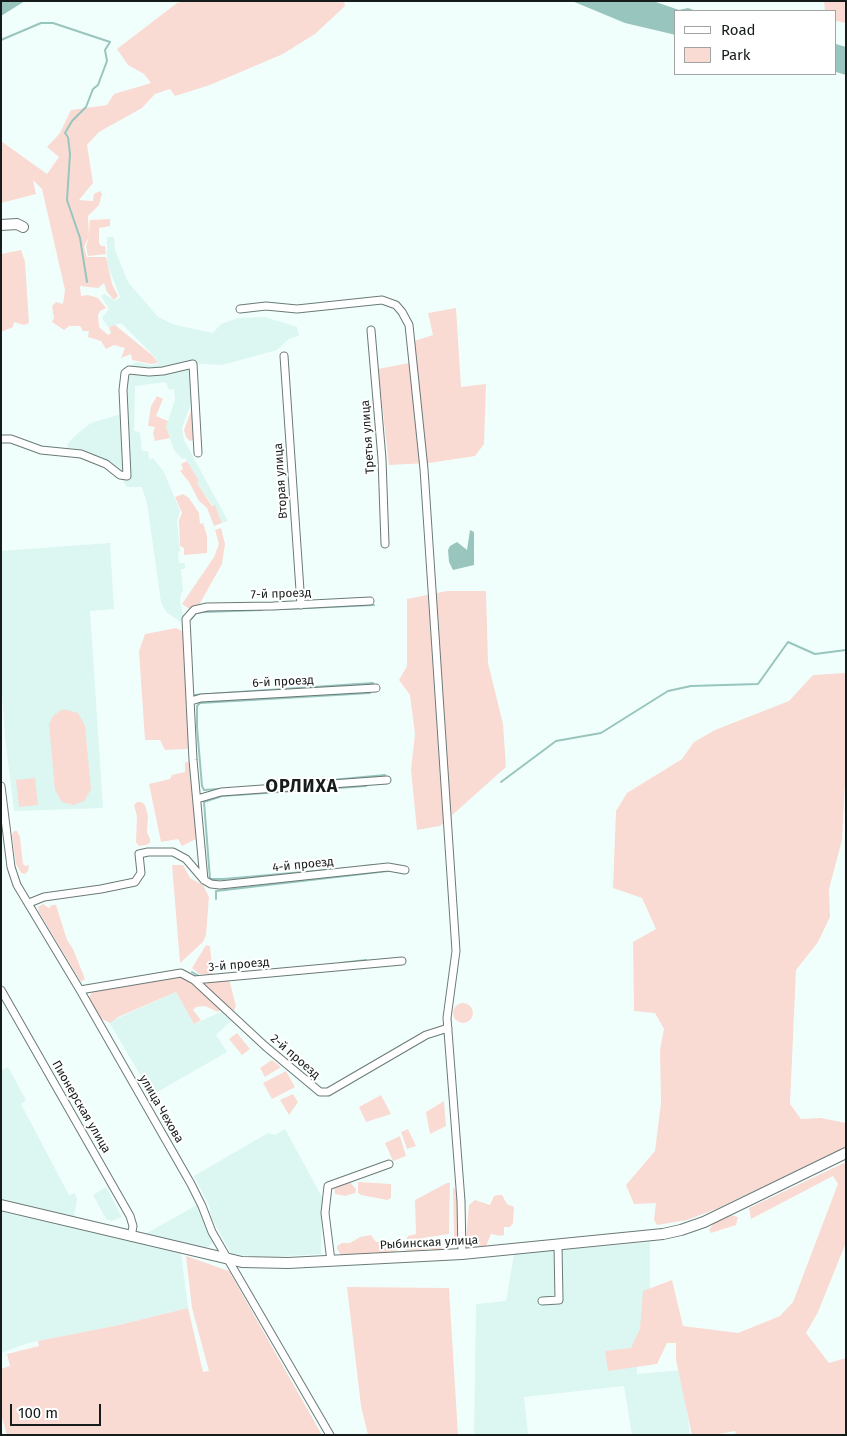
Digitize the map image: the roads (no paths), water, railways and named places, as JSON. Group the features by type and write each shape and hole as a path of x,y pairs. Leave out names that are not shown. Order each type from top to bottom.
{"main road":[{"path":"1,225 17,224 23,227"},
{"name":"Рыбинская улица","path":"1,1206 227,1259 255,1263 462,1254 558,1246 663,1234 681,1230 704,1222 846,1153"}],"street":[{"path":"240,309 276,306 297,309 382,300 396,305 409,325 424,469 456,950 448,1006 448,1028 461,1201 462,1254"},
{"name":"Третья улица","path":"371,330 382,459 385,544"},
{"name":"Вторая улица","path":"284,356 301,605"},
{"path":"1,439 11,439 41,450 81,454 106,464 120,475 128,476 123,390 125,373 129,370 163,371 193,364 198,453"},
{"name":"7-й проезд","path":"192,701 186,620 194,610 207,607 370,601"},
{"name":"6-й проезд","path":"192,701 201,698 376,688"},
{"path":"192,701 193,760 204,880"},
{"path":"197,800 221,792 387,780"},
{"name":"улица Чехова","path":"1,786 11,867 17,885 80,990 191,1184 212,1232 330,1435"},
{"path":"29,903 44,897 135,882 141,873 139,854 148,852 173,852 186,859 204,880"},
{"name":"4-й проезд","path":"204,880 211,884 220,885 388,867 406,870"},
{"name":"3-й проезд","path":"80,990 181,973 194,980 402,961"},
{"name":"2-й проезд","path":"194,980 265,1046 320,1092 328,1092 426,1035 448,1028"},
{"name":"Пионерская улица","path":"1,990 130,1216 133,1226 131,1237"},
{"path":"331,1260 324,1213 328,1186 390,1164"},
{"path":"542,1301 559,1300 558,1246"}],"waterway":[{"path":"1,40 41,23 53,23 110,42 105,50 107,61 98,85 93,89 86,107 72,121 65,133 68,137 70,154 67,200 80,238 87,282"},
{"path":"285,609 374,605"},
{"path":"191,619 196,613 203,612 262,610"},
{"path":"501,782 556,741 601,733 668,691 691,686 758,684 788,642 815,654 846,650"},
{"path":"194,695 373,683"},
{"path":"219,789 204,790 202,786 197,727 197,706 200,703 370,693"},
{"path":"321,781 385,775"},
{"path":"349,868 210,879 204,802 222,796 366,786"},
{"path":"364,866 377,865"},
{"path":"216,899 216,891 388,871"},
{"path":"341,963 366,960"},
{"path":"192,972 199,976"}],"district":[{"name":"ОРЛИХА","path":"302,787"}]}
